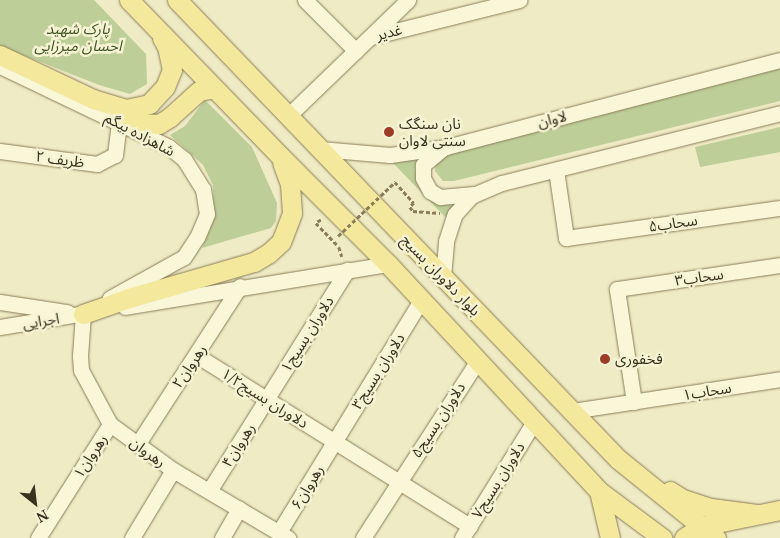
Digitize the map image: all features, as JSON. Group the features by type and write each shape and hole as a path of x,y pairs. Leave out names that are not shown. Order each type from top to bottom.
{"main road":[{"name":"بلوار دلاوران بسیج","path":"129,0 388,264 599,491 662,538"},
{"name":"بلوار دلاوران بسیج","path":"177,0 618,459 709,532"},
{"path":"0,55 93,99 126,109 148,104 159,95 170,79 171,62 167,47 158,30"},
{"path":"119,122 159,124 170,117 199,91 214,88"},
{"path":"83,314 129,298 254,262 269,252 281,242 292,213 290,184 280,156"},
{"path":"618,459 683,499 710,508 757,514"},
{"path":"599,491 610,538"},
{"path":"684,538 709,532 757,514 780,510"}],"street":[{"path":"305,0 356,50"},
{"path":"370,37 408,0"},
{"name":"غدیر","path":"288,116 370,37 519,0"},
{"name":"لاوان","path":"320,149 390,155 446,146 780,60"},
{"name":"شاهزاده بیگم","path":"0,66 169,147 184,159 204,189 207,214 197,237 184,257 83,314"},
{"path":"443,277 446,241 455,214 471,196 502,183 780,113"},
{"name":"ظریف ۲","path":"0,151 97,164 115,155 119,122"},
{"path":"446,146 431,156 423,165 423,178 430,191 440,198 455,198 477,194"},
{"name":"۵سحاب","path":"556,170 566,238 780,208"},
{"name":"اجرایی","path":"0,327 240,286 388,264"},
{"name":"۳سحاب","path":"634,402 617,289 780,265"},
{"name":"دلاوران بسیج۱","path":"268,399 347,270"},
{"name":"رهروان۲","path":"137,444 240,286"},
{"name":"دلاوران بسیج۳","path":"334,441 421,300"},
{"path":"0,302 83,314"},
{"name":"رهروان","path":"83,314 80,356 82,370 110,424 173,470 283,535"},
{"name":"دلاوران بسیج۱/۲","path":"196,355 398,481 466,532"},
{"name":"دلاوران بسیج۵","path":"363,538 398,481 478,360"},
{"name":"۱سحاب","path":"572,411 780,379"},
{"name":"رهروان۴","path":"209,491 268,399"},
{"name":"دلاوران بسیج۷","path":"466,532 534,422"},
{"name":"رهروان۱","path":"38,538 110,424"},
{"name":"رهروان۶","path":"283,535 334,441"},
{"path":"132,538 173,470"},
{"path":"222,538 239,509"}],"path":[{"path":"332,230 338,236 395,182 414,203 410,206 413,210 455,214"},
{"path":"326,225 320,219 316,223 339,247"}],"green space":[{"name":"پارک شهید احسان میرزایی","path":"0,0 94,0 146,54 147,84 130,94 99,85 0,46"},
{"path":"780,66 780,101 454,181 443,181 435,171 436,160 448,153"},
{"path":"205,100 252,147 277,203 276,221 271,228 202,248 214,218 213,185 203,165 170,135 185,126"},
{"path":"780,127 780,152 700,167 695,147"},
{"path":"418,157 415,166 416,176 456,200 448,220 390,160"}],"place":[{"name":"نان سنگک سنتی لاوان","path":"389,132"},
{"name":"فخفوری","path":"605,359"}]}
